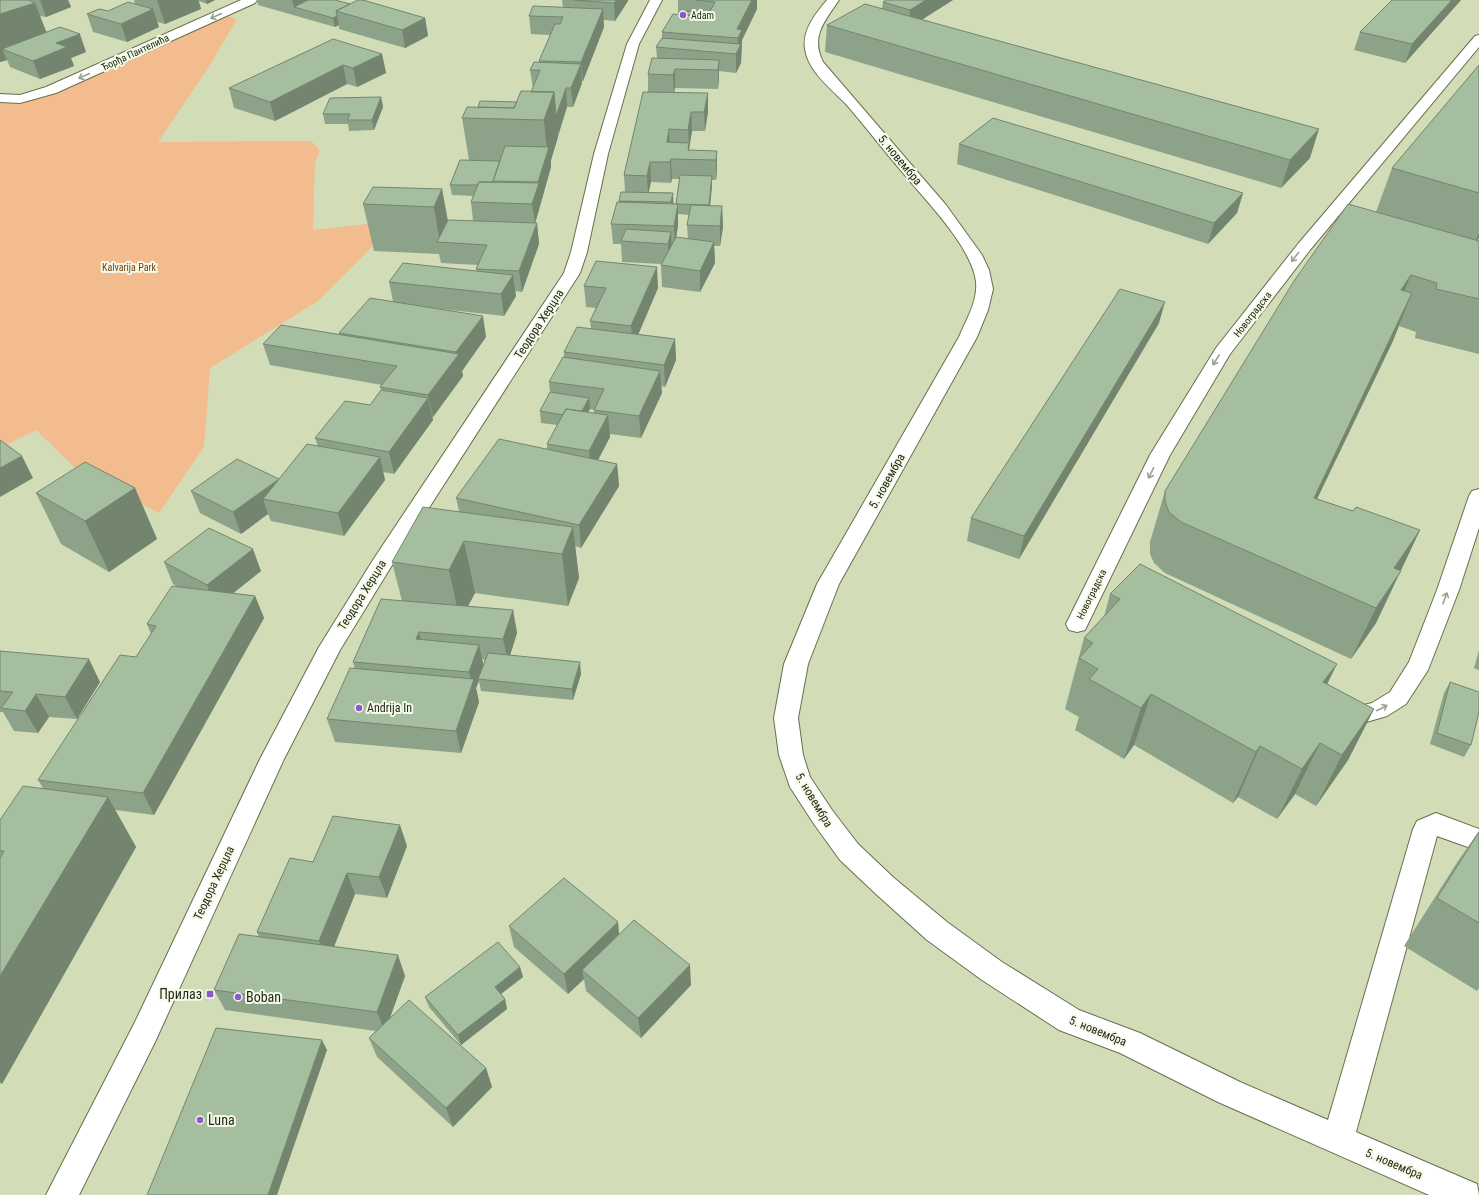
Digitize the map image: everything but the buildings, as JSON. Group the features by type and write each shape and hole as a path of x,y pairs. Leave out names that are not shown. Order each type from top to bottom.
{"street":[{"name":"Ђорђа Пантелића","path":"0,98 28,98 61,86 251,0"},
{"name":"Теодора Херцла","path":"62,1195 145,1032 272,759 330,647 381,565 572,273 580,252 601,154 633,44 656,0"},
{"name":"5. новембра","path":"833,0 820,16 811,42 811,50 816,63 858,110 960,234 979,265 984,283 981,302 968,337 828,584 796,664 786,718 791,755 799,780 823,817 850,852 885,886 937,931 992,971 1069,1020 1130,1043 1180,1069 1338,1140 1466,1195"},
{"name":"Новоградска","path":"1077,624 1160,455 1206,376 1222,352 1328,229 1479,39"},
{"path":"1322,706 1356,716 1379,710 1398,698 1423,658 1448,590 1479,496"},
{"path":"1098,582 1119,593"},
{"path":"1338,1140 1426,829 1436,824 1479,840"}],"green space":[{"name":"Kalvarija Park","path":"215,16 237,19 208,68 158,142 311,141 320,150 315,163 313,230 386,222 371,248 318,301 210,368 204,447 159,513 79,472 36,430 0,448 0,98 18,99"}],"place":[{"name":"Adam","path":"683,15"},
{"name":"Andrija In","path":"359,708"},
{"name":"Прилаз","path":"210,994"},
{"name":"Boban","path":"238,997"},
{"name":"Luna","path":"200,1120"}]}
